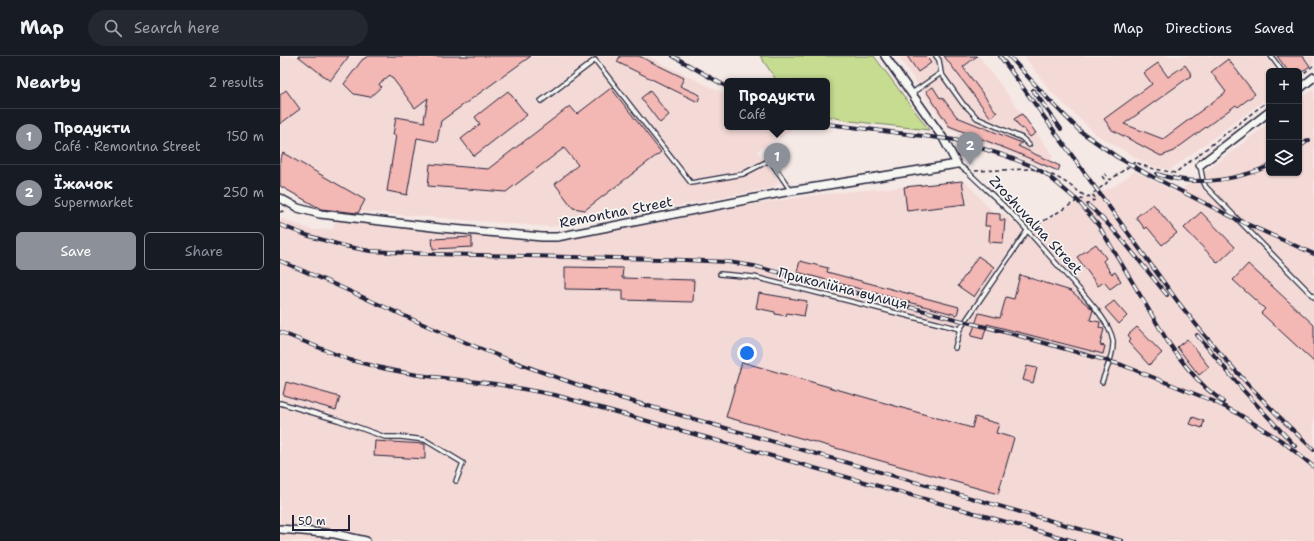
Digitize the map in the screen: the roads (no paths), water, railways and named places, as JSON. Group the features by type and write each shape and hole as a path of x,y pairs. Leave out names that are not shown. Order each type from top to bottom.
{"street":[{"name":"Zroshuvalna Street","path":"885,56 943,138 957,164"},
{"path":"1302,87 1314,77"},
{"path":"1200,165 1266,114"},
{"name":"Remontna Street","path":"280,198 298,208 320,214 441,228 557,237 791,190 957,164"},
{"path":"280,529 336,534 366,541"}],"lane":[{"path":"936,56 939,60 941,73 963,104 977,118 1022,138 1030,145"},
{"path":"1271,56 1280,68"},
{"path":"541,101 595,60 614,82 691,184 743,174 770,160 791,190"},
{"path":"912,93 941,73"},
{"name":"Zroshuvalna Street","path":"957,164 968,172 1009,211 1094,306 1104,321 1113,340 1113,348 1102,382"},
{"path":"1200,165 1203,182 1206,187 1314,297"},
{"path":"955,348 960,329 1027,231"},
{"name":"Приколійна вулиця","path":"720,274 754,277 960,329"},
{"path":"280,403 338,420 380,436 425,440 464,463 456,481"}],"railway":[{"path":"673,56 724,85"},
{"path":"1000,56 1178,302 1226,360 1277,415 1314,450"},
{"path":"1009,56 1080,131 1117,157 1238,220 1314,254"},
{"path":"1033,90 1061,129"},
{"path":"830,124 955,140 1003,155 1032,166 1046,174 1078,201 1099,226 1172,348 1196,378 1223,402"},
{"path":"1302,145 1309,140"},
{"path":"1157,174 1171,178 1200,181 1228,179 1266,167"},
{"path":"1088,205 1120,237 1167,295"},
{"path":"280,225 306,235 344,246 370,251 430,254 662,259 728,262 754,266 1016,335 1122,365 1213,401 1237,413 1282,441 1314,467"},
{"path":"280,261 477,347 529,368 599,392 1122,541"},
{"path":"280,332 350,360 418,375 496,384 555,395 1074,541"},
{"path":"1197,335 1243,390 1295,446"}],"place":[{"name":"Їжачок","path":"970,165"},
{"name":"Продукти","path":"777,176"}]}
